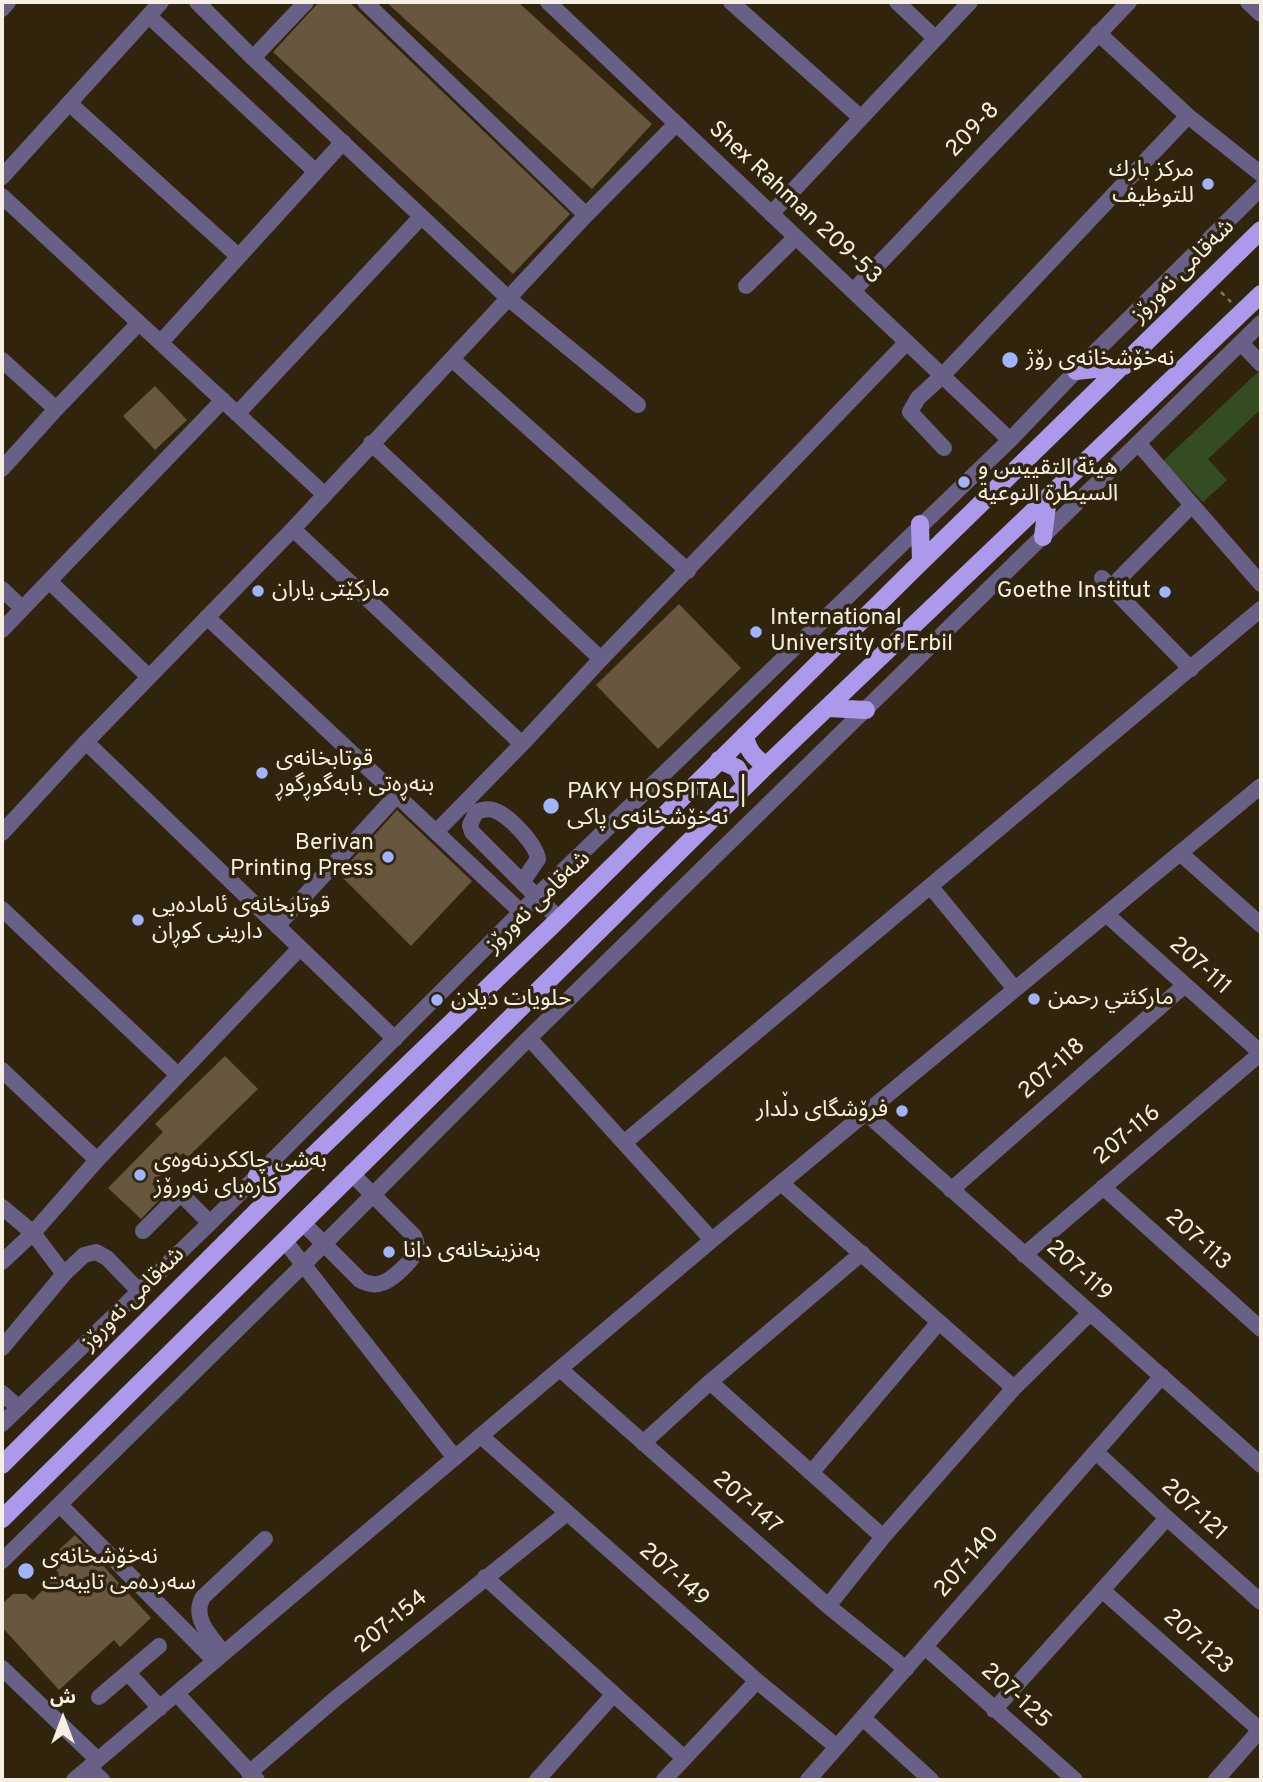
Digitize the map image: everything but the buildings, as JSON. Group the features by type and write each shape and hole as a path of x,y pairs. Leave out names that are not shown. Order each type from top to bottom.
{"main road":[{"name":"شەقامی نەورۆز","path":"2,1465 298,1171 559,919 1261,230"},
{"path":"2,1519 766,765 1261,294"},
{"path":"1076,371 1124,366"},
{"path":"1043,537 1048,498"},
{"path":"920,524 921,562"},
{"path":"828,708 866,710"},
{"path":"745,735 749,750 766,765"},
{"path":"719,760 737,768 746,785"},
{"path":"257,1177 298,1171"}],"street":[{"path":"2,9 8,2"},
{"path":"2,177 161,2"},
{"path":"197,2 508,298 638,405"},
{"path":"253,58 306,2"},
{"path":"365,2 586,215"},
{"name":"Shex Rahman 209-53","path":"548,2 1010,440"},
{"path":"731,2 860,117"},
{"path":"897,2 935,38"},
{"path":"771,214 970,2"},
{"name":"209-8","path":"853,291 1129,2"},
{"path":"1248,2 1261,14"},
{"path":"149,16 316,172"},
{"path":"1098,33 1188,116 1261,174"},
{"path":"69,103 238,256"},
{"path":"944,448 910,412 918,397 942,376 1188,116"},
{"path":"2,833 453,360 586,215 676,124"},
{"path":"161,342 343,142"},
{"path":"2,1424 257,1177 537,896 1010,440 1261,188"},
{"path":"2,196 325,495"},
{"path":"237,414 421,217"},
{"path":"746,286 796,237"},
{"path":"2,469 139,323"},
{"path":"2,1561 529,1038 1261,323"},
{"path":"437,831 906,342"},
{"path":"1241,343 1261,364"},
{"path":"2,360 56,409"},
{"path":"453,360 688,571"},
{"path":"2,630 223,400"},
{"path":"371,443 601,659"},
{"path":"1139,443 1261,584"},
{"path":"1191,669 1110,579 1192,505"},
{"path":"293,529 522,744"},
{"path":"49,581 149,677"},
{"path":"2,589 22,608"},
{"path":"625,1142 1261,610"},
{"path":"207,617 522,912"},
{"path":"86,742 395,1039"},
{"path":"74,1780 712,1240 1261,786"},
{"path":"277,926 397,795"},
{"path":"523,881 538,859 534,845 503,814 492,810 476,812 471,818 472,832 559,919"},
{"path":"1180,853 1261,924"},
{"path":"931,887 1015,989"},
{"path":"2,909 178,1075"},
{"name":"207-111","path":"1106,914 1261,1053"},
{"path":"2,1262 33,1233 97,1160 300,948"},
{"name":"207-118","path":"951,1189 1185,985"},
{"path":"529,1038 712,1240"},
{"name":"207-116","path":"1024,1255 1261,1053"},
{"path":"2,1070 97,1160"},
{"name":"207-119","path":"866,1113 1090,1313 1258,1456"},
{"path":"302,1222 360,1280 373,1285 387,1281 414,1256 417,1246 414,1236 351,1173"},
{"path":"781,1183 1014,1388"},
{"name":"207-113","path":"1102,1187 1258,1320"},
{"path":"142,1231 178,1196 183,1196 210,1223"},
{"path":"2,1207 33,1233 64,1274"},
{"path":"284,1240 455,1458"},
{"path":"2,1348 64,1274 84,1255 96,1252 107,1258 139,1291"},
{"path":"643,1443 710,1382 862,1253"},
{"path":"828,1605 883,1537 1014,1388 1090,1313"},
{"path":"811,1473 939,1322"},
{"name":"207-147","path":"560,1369 828,1605 905,1669"},
{"name":"207-140","path":"808,1780 1162,1376"},
{"path":"710,1382 883,1537"},
{"path":"2,1393 19,1408"},
{"name":"207-149","path":"481,1436 757,1681 837,1748"},
{"name":"207-121","path":"1096,1452 1261,1602"},
{"path":"60,1505 219,1656"},
{"name":"207-154","path":"253,1777 335,1699 567,1513"},
{"path":"994,1710 1167,1518"},
{"path":"219,1656 204,1628 199,1614 200,1603 203,1597 265,1539"},
{"path":"485,1577 684,1758"},
{"name":"207-123","path":"1102,1590 1261,1731"},
{"path":"99,1697 159,1646"},
{"name":"207-125","path":"925,1647 1075,1780"},
{"path":"2,1668 93,1764 102,1780"},
{"path":"128,1673 160,1708"},
{"path":"664,1780 757,1681"},
{"path":"177,1694 253,1777"},
{"path":"537,1780 614,1694"},
{"path":"863,1718 931,1780"},
{"path":"1216,1780 1261,1731"}],"path":[{"path":"1210,281 1241,313"}],"green space":[{"path":"1258,372 1261,375 1261,409 1208,459 1227,480 1203,502 1163,461"}],"place":[{"name":"مركز بارك للتوظيف","path":"1208,184"},
{"name":"نەخۆشخانەی رۆژ","path":"1010,360"},
{"name":"هيئة التقييس و السيطرة النوعية","path":"964,482"},
{"name":"مارکێتی یاران","path":"258,591"},
{"name":"Goethe Institut","path":"1165,592"},
{"name":"International University of Erbil","path":"756,632"},
{"name":"قوتابخانەی بنەڕەتی بابەگوڕگوڕ","path":"262,773"},
{"name":"PAKY HOSPITAL | نەخۆشخانەی پاکی","path":"551,806"},
{"name":"Berivan Printing Press","path":"388,857"},
{"name":"قوتابخانەی ئامادەیی دارینی کوڕان","path":"138,920"},
{"name":"ماركئتي رحمن","path":"1034,999"},
{"name":"حلويات ديلان","path":"437,1000"},
{"name":"فرۆشگای دڵدار","path":"902,1111"},
{"name":"به‌شی چاككردنه‌وه‌ی كاره‌بای نه‌ورۆز","path":"140,1175"},
{"name":"بەنزینخانەی دانا","path":"389,1252"},
{"name":"نەخۆشخانەی سەردەمی تایبەت","path":"26,1571"}]}
